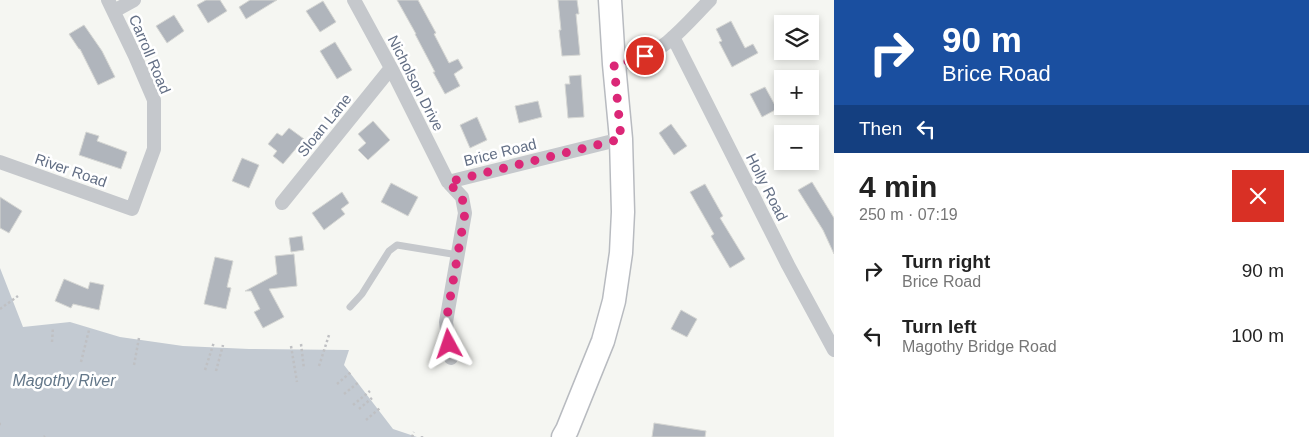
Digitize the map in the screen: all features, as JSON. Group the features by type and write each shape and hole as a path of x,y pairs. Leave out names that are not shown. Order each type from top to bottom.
{"main road":[{"path":"563,437 604,341 614,301 621,253 623,212 621,139 610,0"}],"street":[{"path":"111,5 134,0"},
{"name":"Nicholson Drive","path":"354,0 391,68 448,182"},
{"path":"614,64 635,60 654,51 673,38 710,0"},
{"name":"Carroll Road","path":"111,5 154,100 154,149 132,209"},
{"name":"Holly Road","path":"673,38 788,265 834,350"},
{"name":"Sloan Lane","path":"282,203 391,68"},
{"name":"Brice Road","path":"451,358 446,322 465,213 462,197 448,182 621,139"},
{"name":"River Road","path":"0,162 132,209"}],"lane":[{"path":"350,307 362,294 390,251 397,245 458,255"}],"path":[{"path":"0,309 18,296"},
{"path":"52,342 53,327"},
{"path":"81,362 89,330"},
{"path":"319,366 329,335"},
{"path":"134,365 139,338"},
{"path":"205,370 214,342"},
{"path":"302,344 304,369"},
{"path":"216,371 223,345"},
{"path":"291,346 297,382"},
{"path":"337,384 351,372"},
{"path":"344,394 359,382"},
{"path":"353,405 370,391"},
{"path":"359,409 372,398"},
{"path":"366,420 380,408"},
{"path":"412,437 414,432"}],"water":[{"name":"Magothy River","path":"0,268 23,327 70,322 120,337 183,346 349,350 344,365 393,429 417,437 0,437"}],"building":[{"path":"206,0 220,0 227,11 208,23 197,5"},
{"path":"250,0 277,0 246,19 239,7"},
{"path":"397,0 418,0 436,33 434,34 449,63 458,59 463,68 454,74 460,86 445,94"},
{"path":"558,0 577,0 579,14 576,14 580,55 562,56"},
{"path":"323,1 336,22 320,32 306,11"},
{"path":"174,15 184,31 167,43 156,26"},
{"path":"731,21 745,48 753,44 758,53 732,67 719,42 722,41 716,29"},
{"path":"84,25 102,51 115,77 98,85 80,49 69,34"},
{"path":"335,42 352,70 337,79 320,51"},
{"path":"581,75 584,117 568,118 565,84 570,84 569,76"},
{"path":"765,87 774,104 774,111 762,117 750,94"},
{"path":"538,101 542,117 519,123 515,106"},
{"path":"477,117 487,140 470,148 460,125"},
{"path":"373,121 390,140 368,160 358,150 366,143 358,134"},
{"path":"671,124 687,146 674,155 659,133"},
{"path":"289,128 304,139 283,164 273,156 277,151 268,144 277,133 282,136"},
{"path":"86,132 99,136 97,141 127,152 121,169 79,155"},
{"path":"242,158 259,165 249,188 232,181"},
{"path":"812,182 834,218 834,254 823,230 798,190"},
{"path":"391,183 418,197 408,216 381,202"},
{"path":"705,184 723,216 720,218 745,259 730,268 711,236 714,234 690,192"},
{"path":"342,192 349,203 341,209 345,214 324,230 312,213"},
{"path":"0,197 22,211 9,233 0,228"},
{"path":"302,236 304,250 291,252 289,238"},
{"path":"294,254 297,286 269,289 284,317 263,328 254,312 260,309 251,291 245,291 277,274 275,256"},
{"path":"215,257 233,261 227,287 231,288 226,309 204,304"},
{"path":"64,279 88,289 90,282 104,285 99,310 73,304 71,308 55,301"},
{"path":"681,310 697,319 687,337 671,329"},
{"path":"654,423 706,431 705,437 652,437"}],"route":[{"path":"449,344 446,322 465,213 462,197 448,182 621,139 614,64 645,56"}]}
